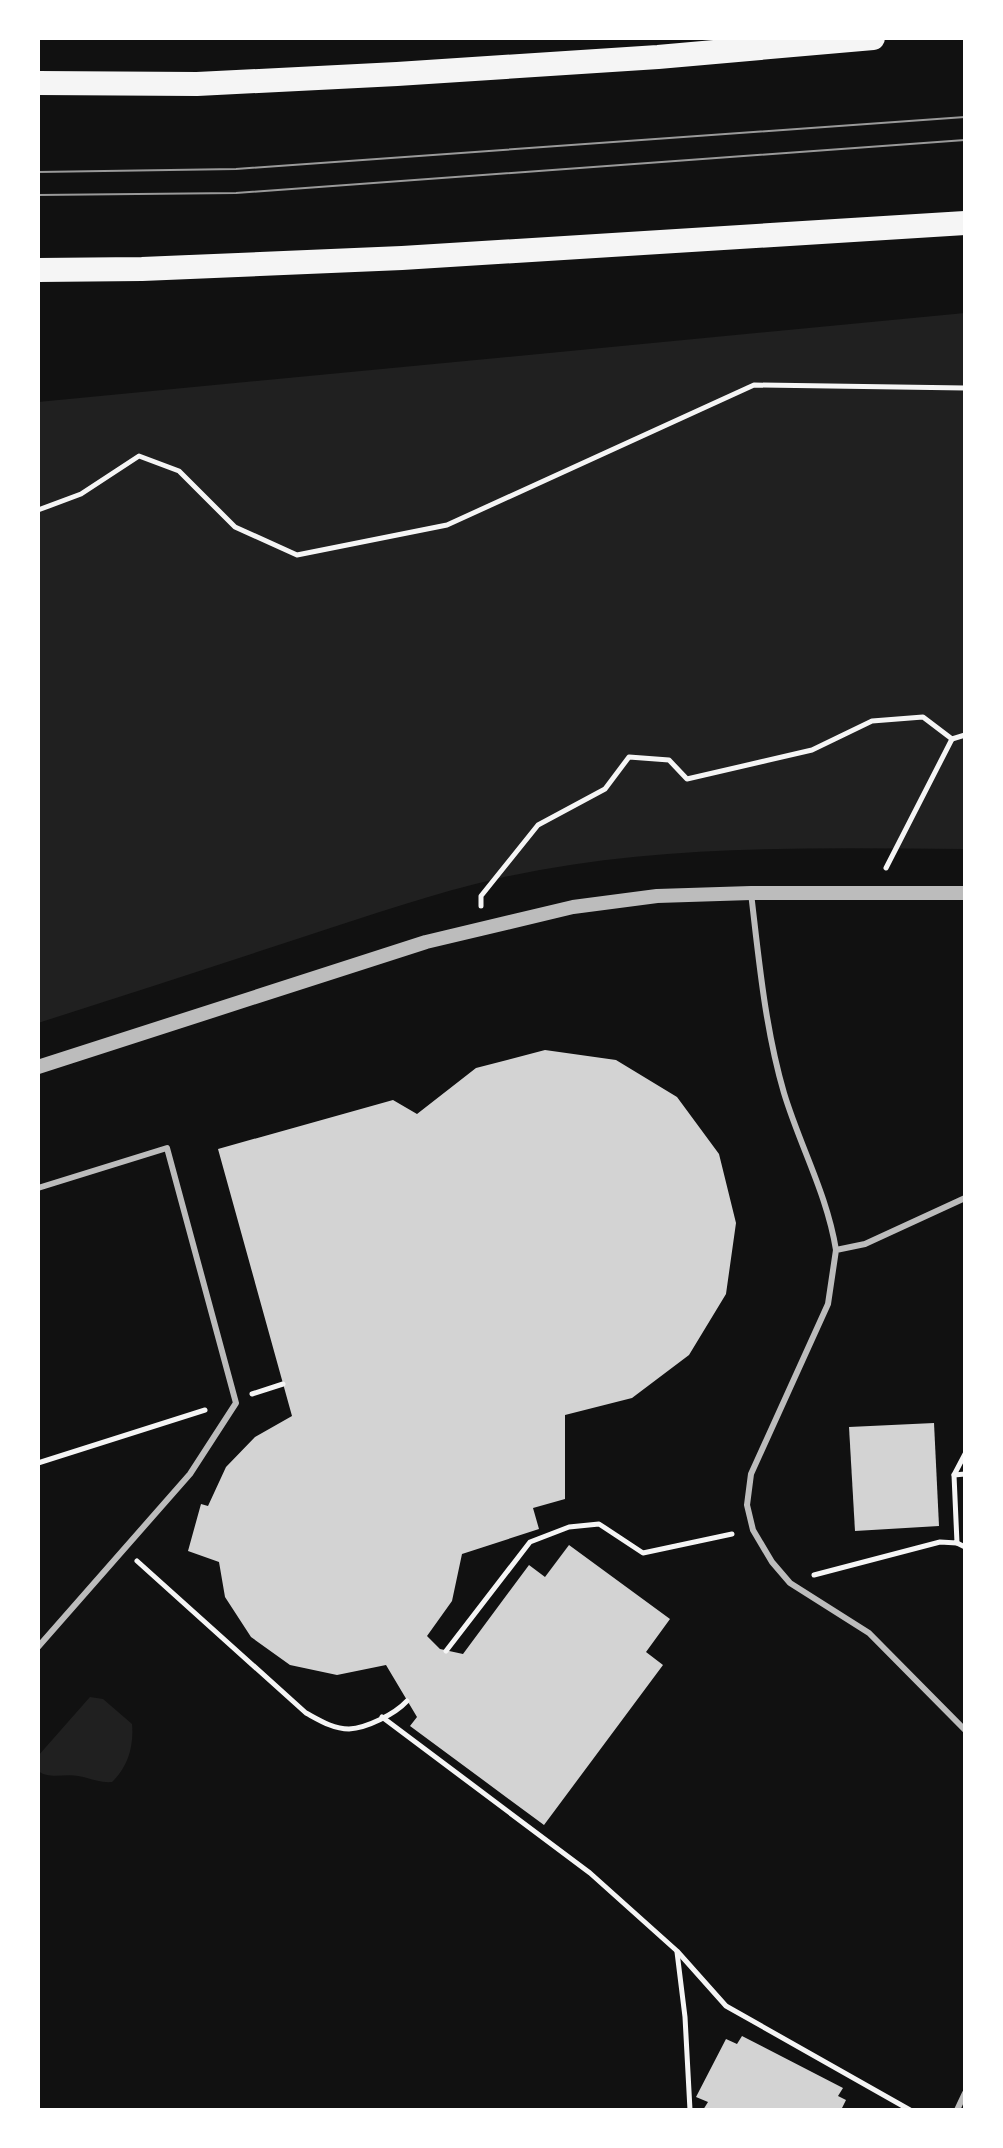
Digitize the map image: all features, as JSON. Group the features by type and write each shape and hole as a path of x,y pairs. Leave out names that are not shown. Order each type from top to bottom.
{"highway":[{"path":"38,83 197,84 397,74 658,57 873,38"},
{"path":"38,270 387,259 965,223"}],"street":[{"path":"38,1067 479,927 573,907 657,896 965,893"}],"lane":[{"path":"751,893 760,974 774,1053 793,1121 827,1208 836,1250 828,1304 751,1474 747,1505 753,1530 772,1562 790,1583 869,1633 965,1730"},
{"path":"38,1188 167,1148 236,1400 190,1474 38,1647"},
{"path":"836,1250 865,1244 965,1198"},
{"path":"957,2110 965,2093"}],"path":[{"path":"38,510 81,494 139,456 179,471 235,527 297,555 447,525 754,385 965,388"},
{"path":"479,927 481,896 538,825 605,789 629,757 669,760 687,779 812,750 872,721 923,717 952,739"},
{"path":"873,893 952,739 965,735"},
{"path":"38,1463 283,1384"},
{"path":"957,1543 954,1475 965,1454"},
{"path":"954,1475 965,1474"},
{"path":"446,1651 530,1542 569,1527 599,1524 643,1553 753,1530"},
{"path":"839,1567 940,1542 965,1547"},
{"path":"124,1550 306,1713 327,1724 349,1729 382,1717 407,1701"},
{"path":"382,1717 590,1873 677,1951 726,2006 910,2110"},
{"path":"677,1951 685,2017 690,2110"}],"shaded area":[{"path":"965,313 965,849 731,850 558,867 500,878 426,898 38,1023 38,402"},
{"path":"90,1697 103,1699 132,1724 131,1748 122,1770 112,1782 73,1775 48,1775 38,1771 38,1756"}],"building":[{"path":"545,1050 616,1060 677,1097 719,1154 736,1223 726,1294 689,1355 632,1398 565,1415 565,1499 533,1508 539,1529 462,1554 452,1601 427,1636 440,1649 463,1654 529,1565 545,1577 569,1545 670,1619 646,1652 663,1665 544,1825 410,1726 417,1717 386,1665 337,1675 290,1665 251,1637 225,1597 219,1562 188,1551 201,1504 208,1506 226,1467 255,1437 292,1416 218,1149 393,1100 417,1114 476,1068"},
{"path":"934,1423 939,1526 855,1531 849,1427"},
{"path":"742,2036 843,2088 838,2096 846,2100 841,2110 703,2110 708,2102 696,2097 726,2039 737,2044"}],"tram line":[{"path":"38,172 236,169 965,117"},
{"path":"38,195 236,193 965,140"}]}
